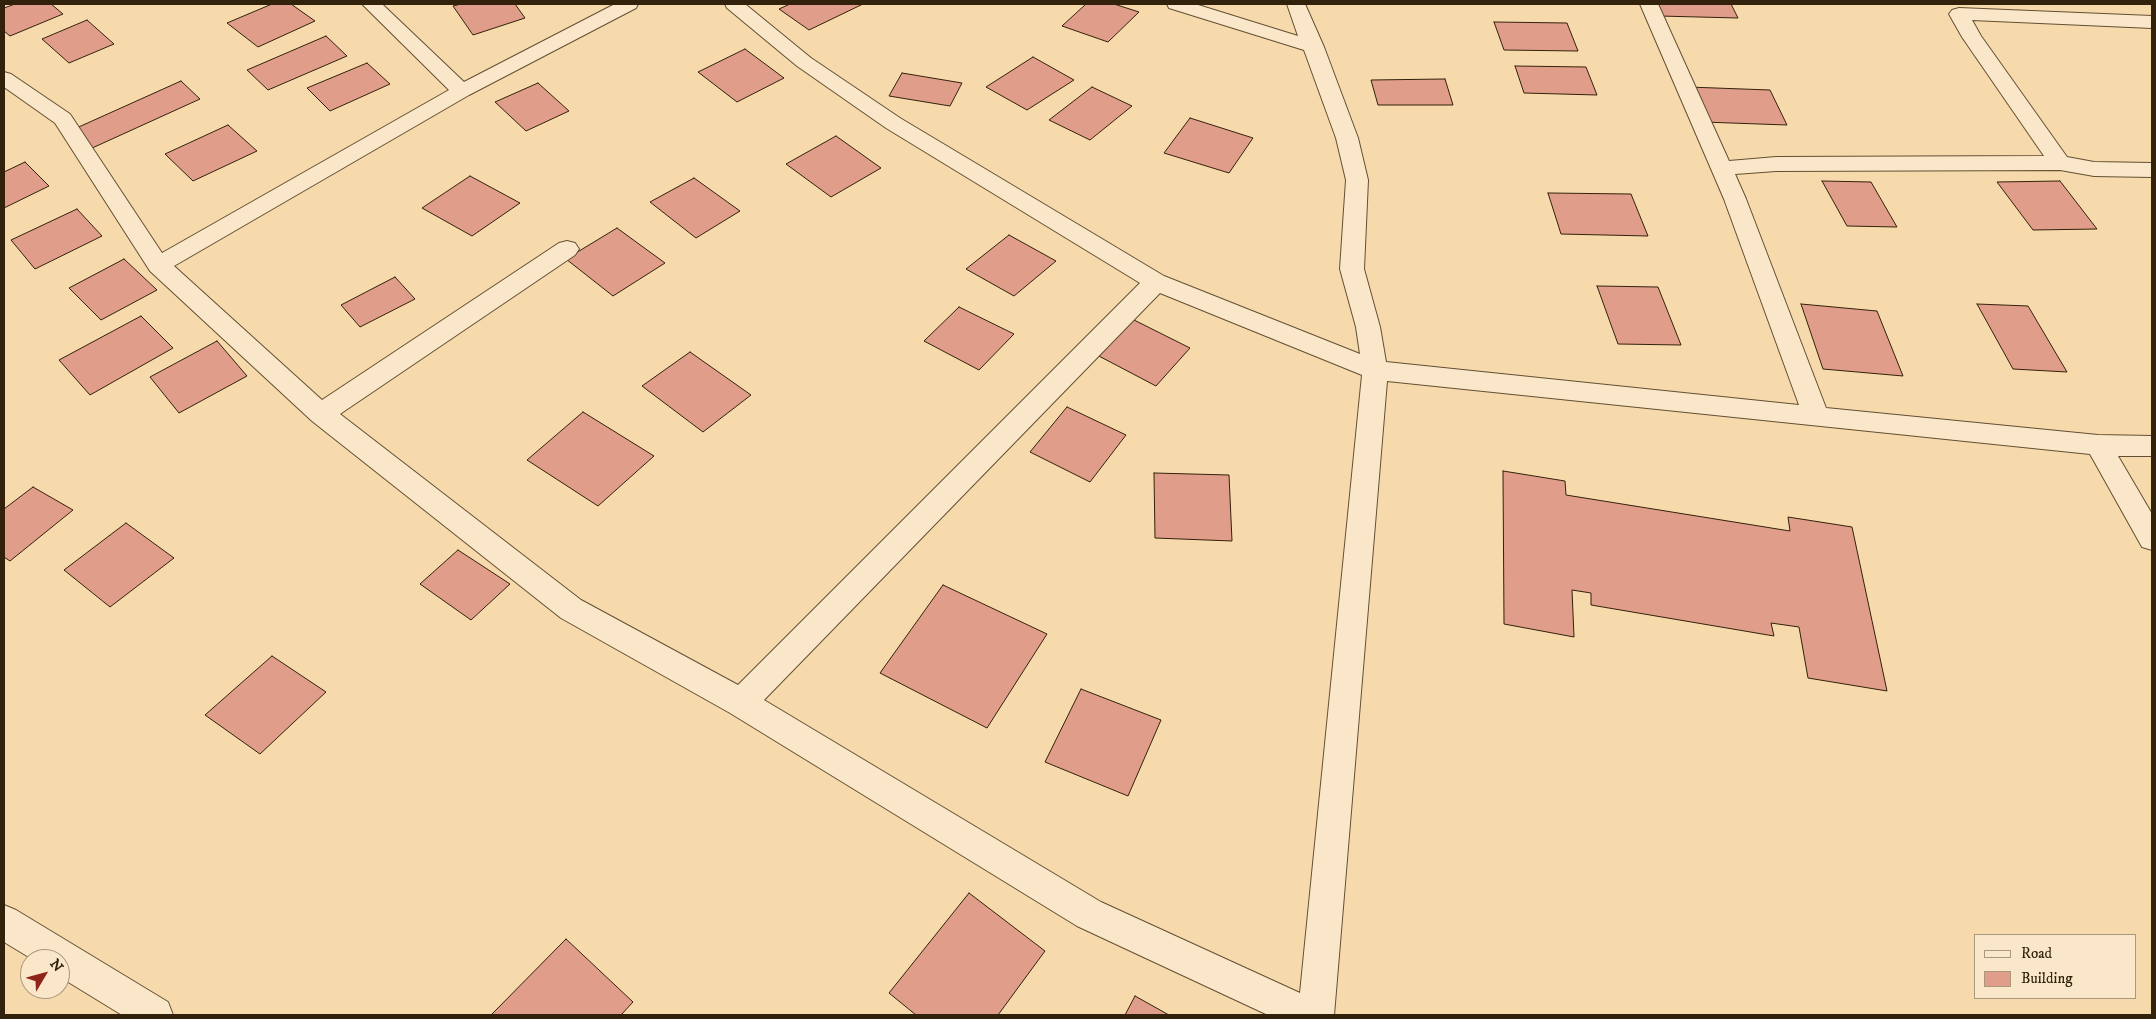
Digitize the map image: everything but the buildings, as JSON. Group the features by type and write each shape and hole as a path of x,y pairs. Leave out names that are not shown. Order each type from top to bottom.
{"street":[{"path":"371,4 462,91"},
{"path":"158,265 462,91 629,4"},
{"path":"734,4 804,62 894,123 1156,282 1375,370 2098,445 2152,446"},
{"path":"1176,4 1314,47"},
{"path":"1296,4 1314,47 1347,138 1358,180 1352,269 1368,326 1375,370 1316,1015"},
{"path":"1649,4 1735,199 1816,417"},
{"path":"1955,9 1972,37 2060,163"},
{"path":"1955,9 2152,22"},
{"path":"4,78 63,119 158,265 321,414 571,609 741,703 1089,914 1308,1015"},
{"path":"1721,168 1776,164 2060,163 2094,169 2152,170"},
{"path":"321,414 567,249"},
{"path":"741,703 1156,282"},
{"path":"2098,445 2152,539"},
{"path":"4,922 155,1015"}]}
